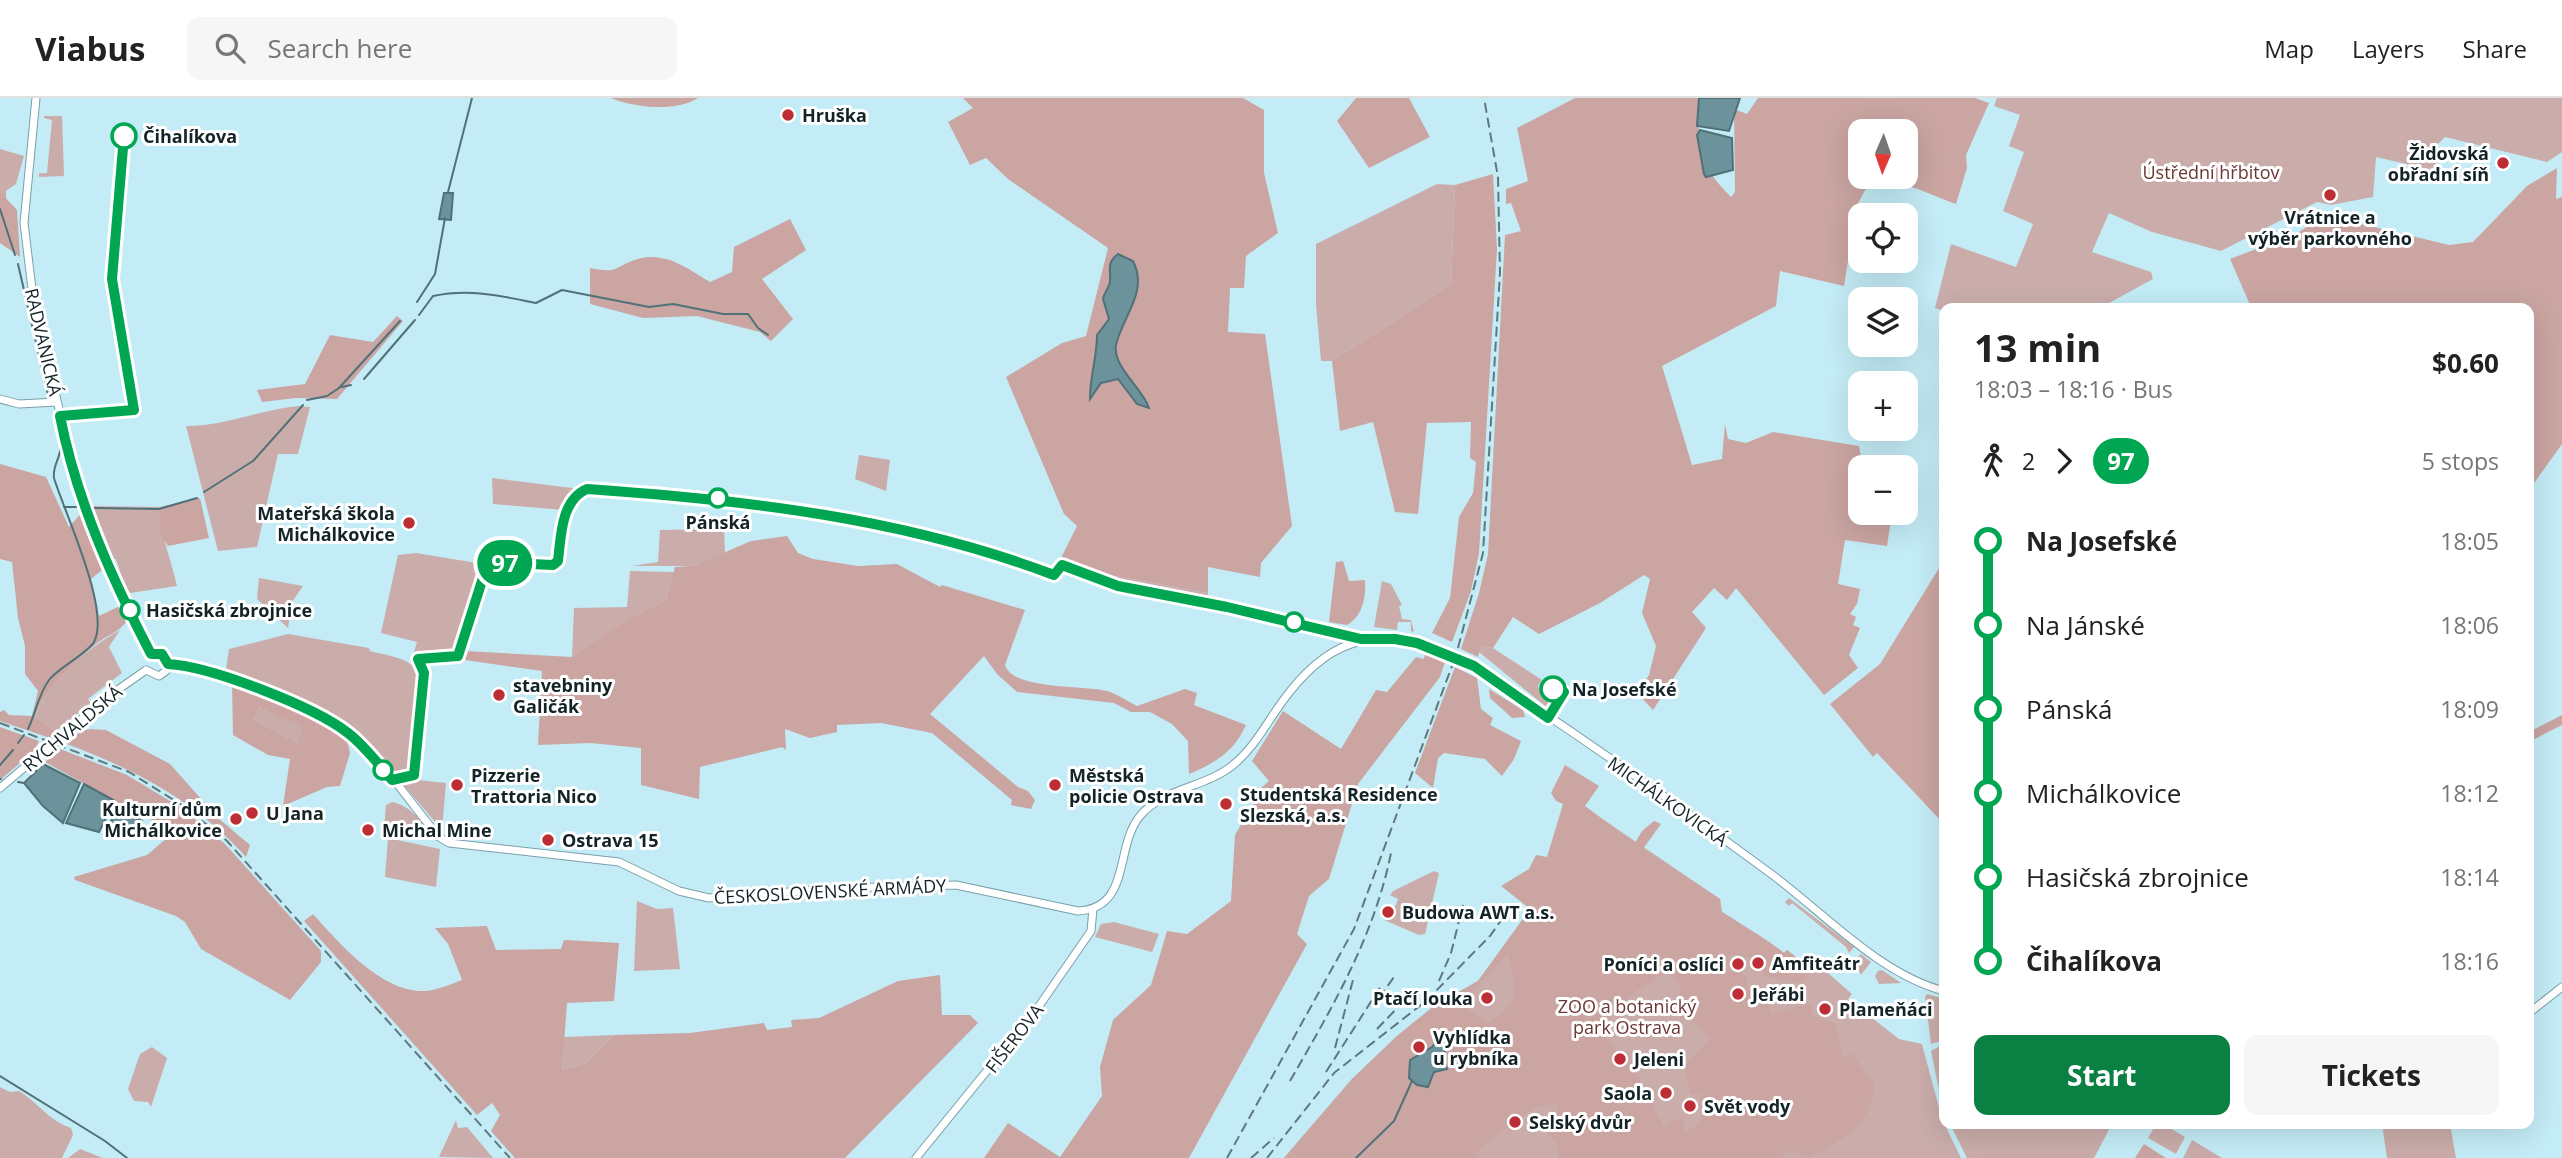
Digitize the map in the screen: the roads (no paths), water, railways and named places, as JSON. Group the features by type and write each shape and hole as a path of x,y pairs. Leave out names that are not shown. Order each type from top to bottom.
{"street":[{"name":"RADVANICKÁ","path":"36,98 24,212 26,251 33,297 76,482 151,654"},
{"path":"0,399 19,404 57,402"},
{"name":"MICHÁLKOVICKÁ","path":"1093,909 1105,902 1115,890 1132,830 1144,812 1162,798 1211,779 1237,762 1296,684 1322,660 1353,642 1379,638 1406,640 1438,649 1474,666 1736,848 1886,965 1912,980 1939,988"},
{"path":"151,654 162,654 168,664 166,671 159,676 146,670 145,660 151,654"},
{"name":"ČESKOSLOVENSKÉ ARMÁDY","path":"168,664 211,671 332,723 367,750 438,835 449,843 620,862 679,891 705,897 735,898 844,888 956,885 980,888 1059,908 1093,909"},
{"name":"RYCHVALDSKÁ","path":"0,788 109,696 146,670"},
{"name":"FIŠEROVA","path":"916,1158 1037,1009 1091,931 1093,909"},
{"path":"2534,1009 2562,987"}],"water":[{"path":"1699,98 1740,98 1729,131 1697,126"},
{"path":"1700,130 1732,138 1733,170 1706,177 1697,135"},
{"path":"444,193 453,193 451,220 439,219"},
{"path":"1118,254 1133,261 1138,283 1133,304 1119,335 1116,353 1123,369 1149,408 1137,404 1118,379 1101,383 1090,399 1097,335 1109,319 1103,299 1110,283 1110,264"},
{"path":"43,764 80,783 63,823 43,806 24,783"},
{"path":"84,784 115,801 99,832 66,823"},
{"path":"118,808 142,821 132,838 104,834"},
{"path":"1439,1038 1445,1051 1443,1057 1447,1069 1434,1072 1428,1087 1417,1085 1409,1078 1410,1060 1432,1047"}],"waterway":[{"path":"448,192 472,98"},
{"path":"0,209 15,255"},
{"path":"417,302 435,274 445,218"},
{"path":"18,264 49,399"},
{"path":"419,315 433,296 473,293 536,303 562,290 649,307 673,304 723,314 748,314 758,328 768,335"},
{"path":"364,379 415,320"},
{"path":"307,400 327,396 339,388 400,321"},
{"path":"342,387 351,385"},
{"path":"204,492 253,461 303,405"},
{"path":"53,415 58,434"},
{"path":"28,729 42,691 49,680 91,646 98,627 92,586 54,478 60,443"},
{"path":"94,508 159,509 197,498"},
{"path":"64,507 81,507"},
{"path":"18,743 24,735"},
{"path":"0,765 13,750"},
{"path":"18,782 24,783"},
{"path":"0,1076 105,1141 127,1158"},
{"path":"1356,1158 1394,1121 1412,1081"}],"railway":[{"path":"1458,648 1483,553 1500,273 1498,177 1484,98"},
{"path":"1227,1158 1354,929 1452,666"},
{"path":"0,723 129,772 185,807 227,841 510,1158"},
{"path":"1290,1081 1336,999 1363,943 1384,884 1391,853"},
{"path":"1267,1158 1334,1073 1426,1001 1490,936 1514,902"},
{"path":"1439,981 1451,953 1463,905"},
{"path":"1379,998 1394,977"},
{"path":"1335,1048 1353,980"},
{"path":"1326,1072 1381,986"},
{"path":"1377,1029 1406,999"},
{"path":"1251,1158 1274,1138"}],"place":[{"name":"Hruška","path":"788,115"},
{"name":"Čihalíkova","path":"124,136"},
{"name":"Židovská obřadní síň","path":"2503,163"},
{"name":"Vrátnice a výběr parkovného","path":"2330,195"},
{"name":"Pánská","path":"718,498"},
{"name":"Mateřská škola Michálkovice","path":"409,523"},
{"name":"Hasičská zbrojnice","path":"130,610"},
{"name":"Na Josefské","path":"1553,689"},
{"name":"stavebniny Galičák","path":"499,695"},
{"name":"Pizzerie Trattoria Nico","path":"457,785"},
{"name":"Městská policie Ostrava","path":"1055,785"},
{"name":"Studentská Residence Slezská, a.s.","path":"1226,804"},
{"name":"U Jana","path":"252,813"},
{"name":"Kulturní dům Michálkovice","path":"236,819"},
{"name":"Michal Mine","path":"368,830"},
{"name":"Ostrava 15","path":"548,840"},
{"name":"Budowa AWT a.s.","path":"1388,912"},
{"name":"Amfiteátr","path":"1758,963"},
{"name":"Poníci a oslíci","path":"1738,964"},
{"name":"Jeřábi","path":"1738,994"},
{"name":"Ptačí louka","path":"1487,998"},
{"name":"Plameňáci","path":"1825,1009"},
{"name":"Vyhlídka u rybníka","path":"1419,1047"},
{"name":"Jeleni","path":"1620,1059"},
{"name":"Saola","path":"1666,1093"},
{"name":"Svět vody","path":"1690,1106"},
{"name":"Selský dvůr","path":"1515,1122"}],"park label":[{"name":"Ústřední hřbitov","path":"2211,172"},
{"name":"ZOO a botanický park Ostrava","path":"1627,1016"}]}
